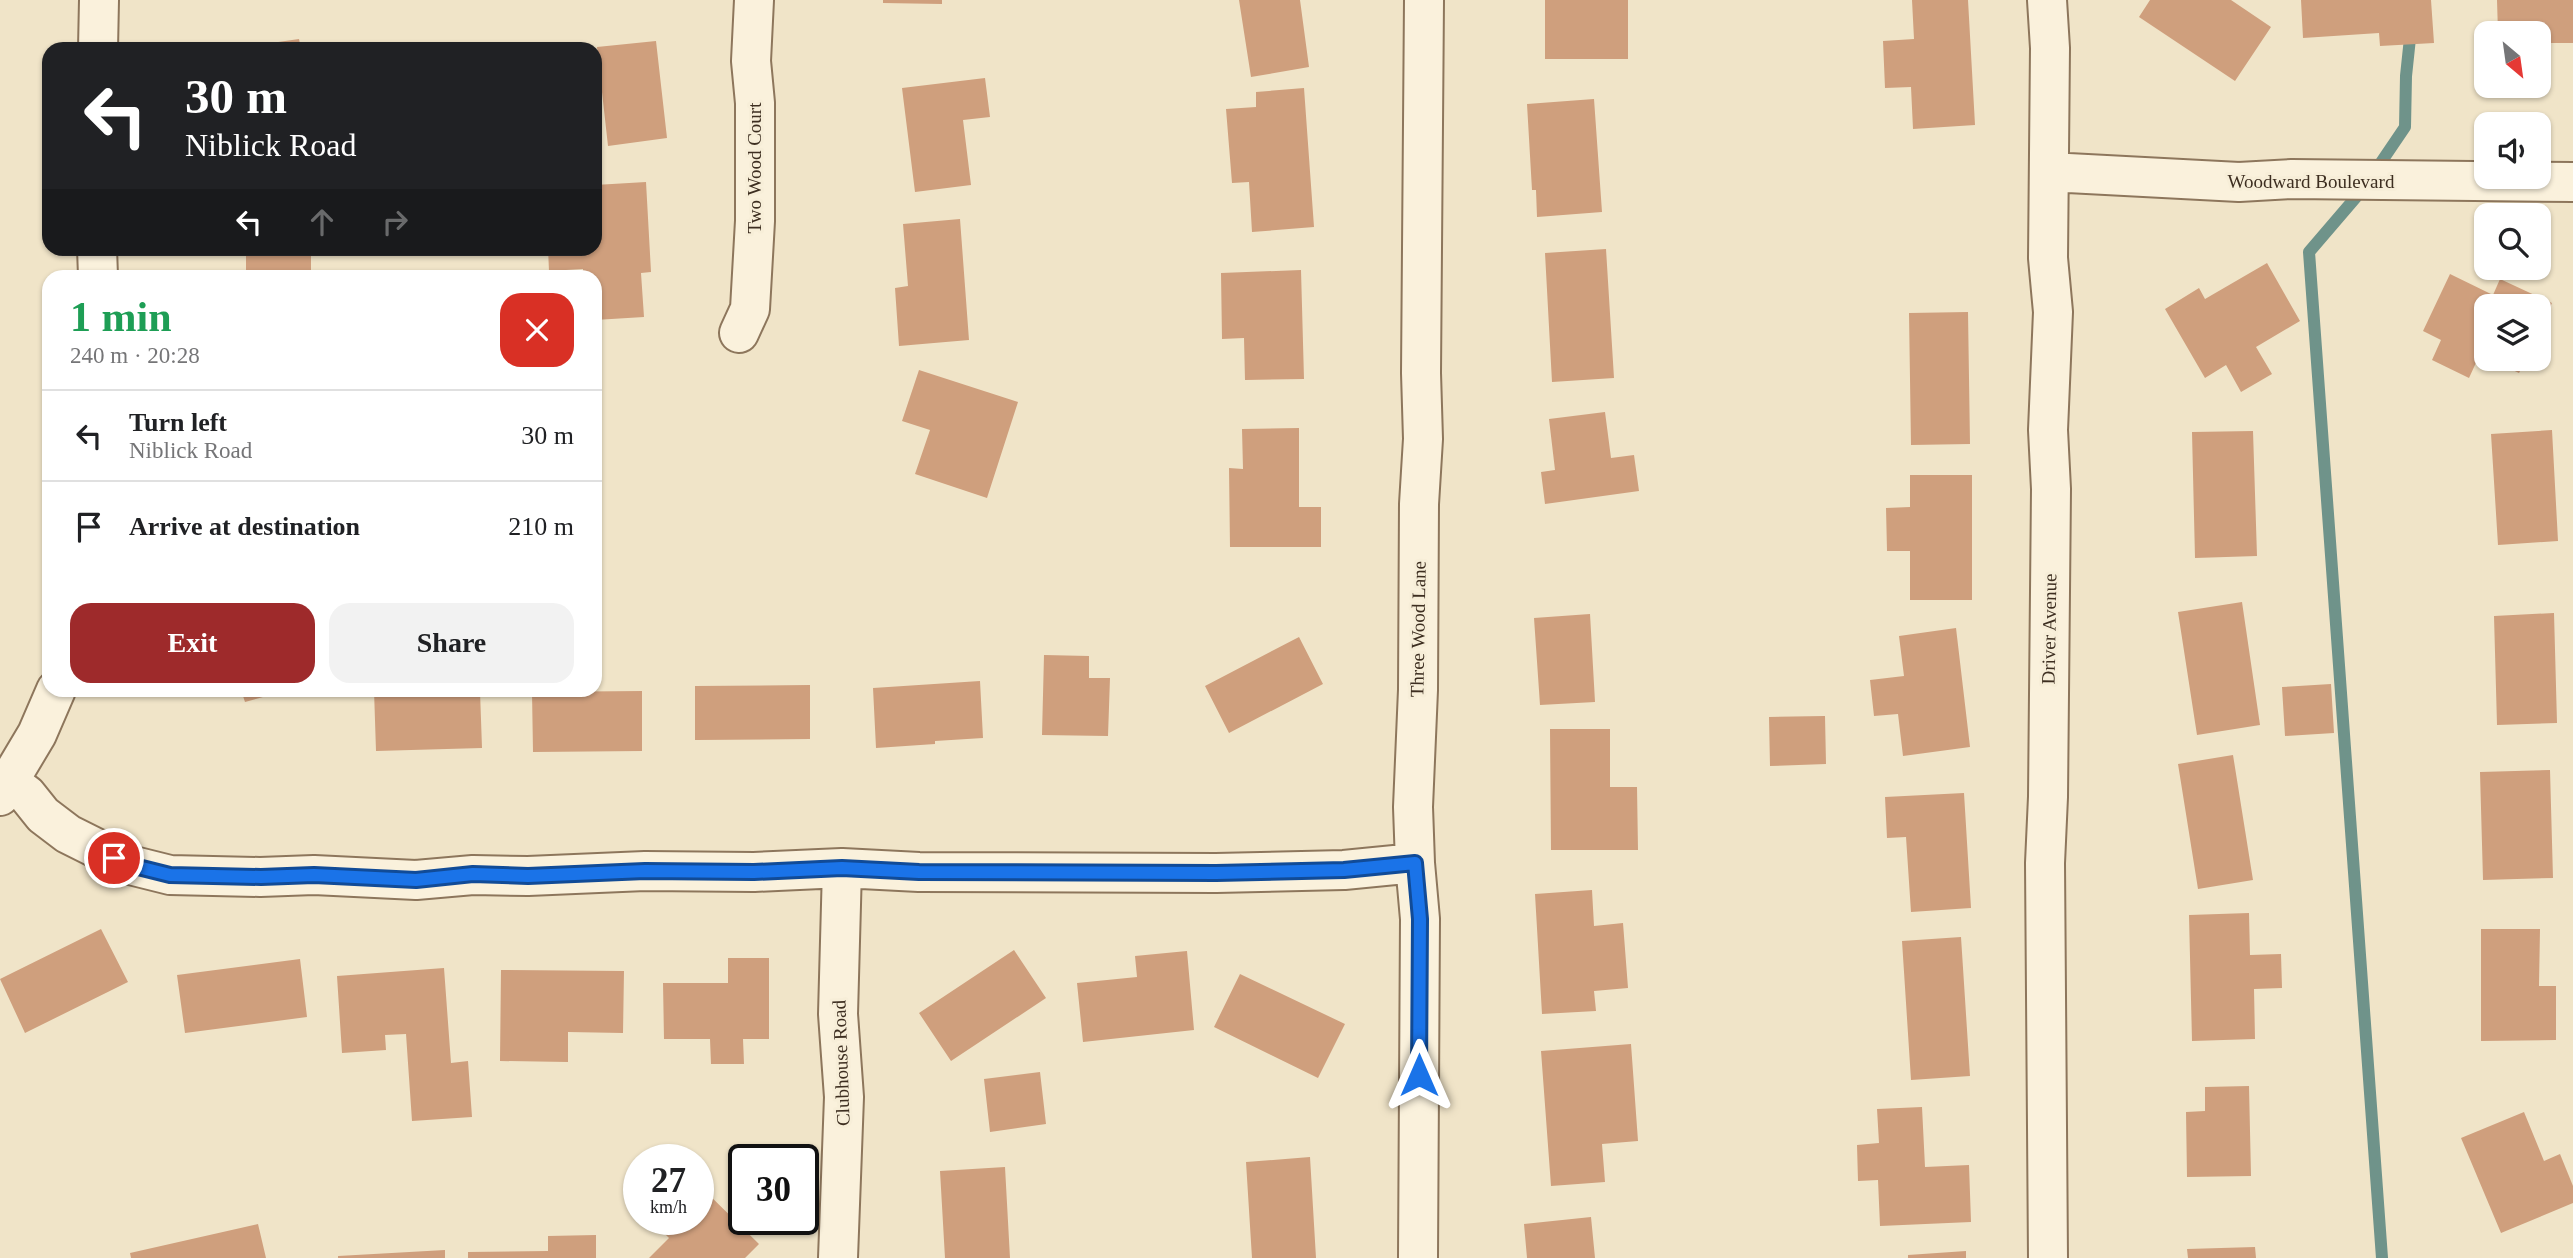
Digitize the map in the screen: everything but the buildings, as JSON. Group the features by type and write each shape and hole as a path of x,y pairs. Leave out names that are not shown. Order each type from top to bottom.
{"street":[{"path":"98,42 99,0"},
{"name":"Two Wood Court","path":"739,334 750,309 755,221 755,103 751,61 754,0"},
{"name":"Three Wood Lane","path":"1418,1258 1420,919 1413,807 1418,690 1419,504 1423,439 1424,0"},
{"name":"Driver Avenue","path":"2047,0 2050,48 2048,258 2053,312 2048,429 2051,489 2045,863 2048,1258"},
{"name":"Woodward Boulevard","path":"2049,172 2239,182 2292,179 2573,182"},
{"path":"53,697 37,734 3,785 27,795 43,815 68,834 130,865 170,875 314,875 416,880 473,874 528,876 842,868 919,872 1216,873 1344,870 1415,863"},
{"name":"Clubhouse Road","path":"838,1258 844,1097 838,1014 842,868"}],"waterway":[{"path":"2382,1258 2309,252 2363,189 2405,127 2406,76 2414,0"}],"route":[{"path":"114,858 170,875 314,875 416,880 473,874 528,876 842,868 919,872 1216,873 1344,870 1415,863 1420,919 1419,1075"}]}
